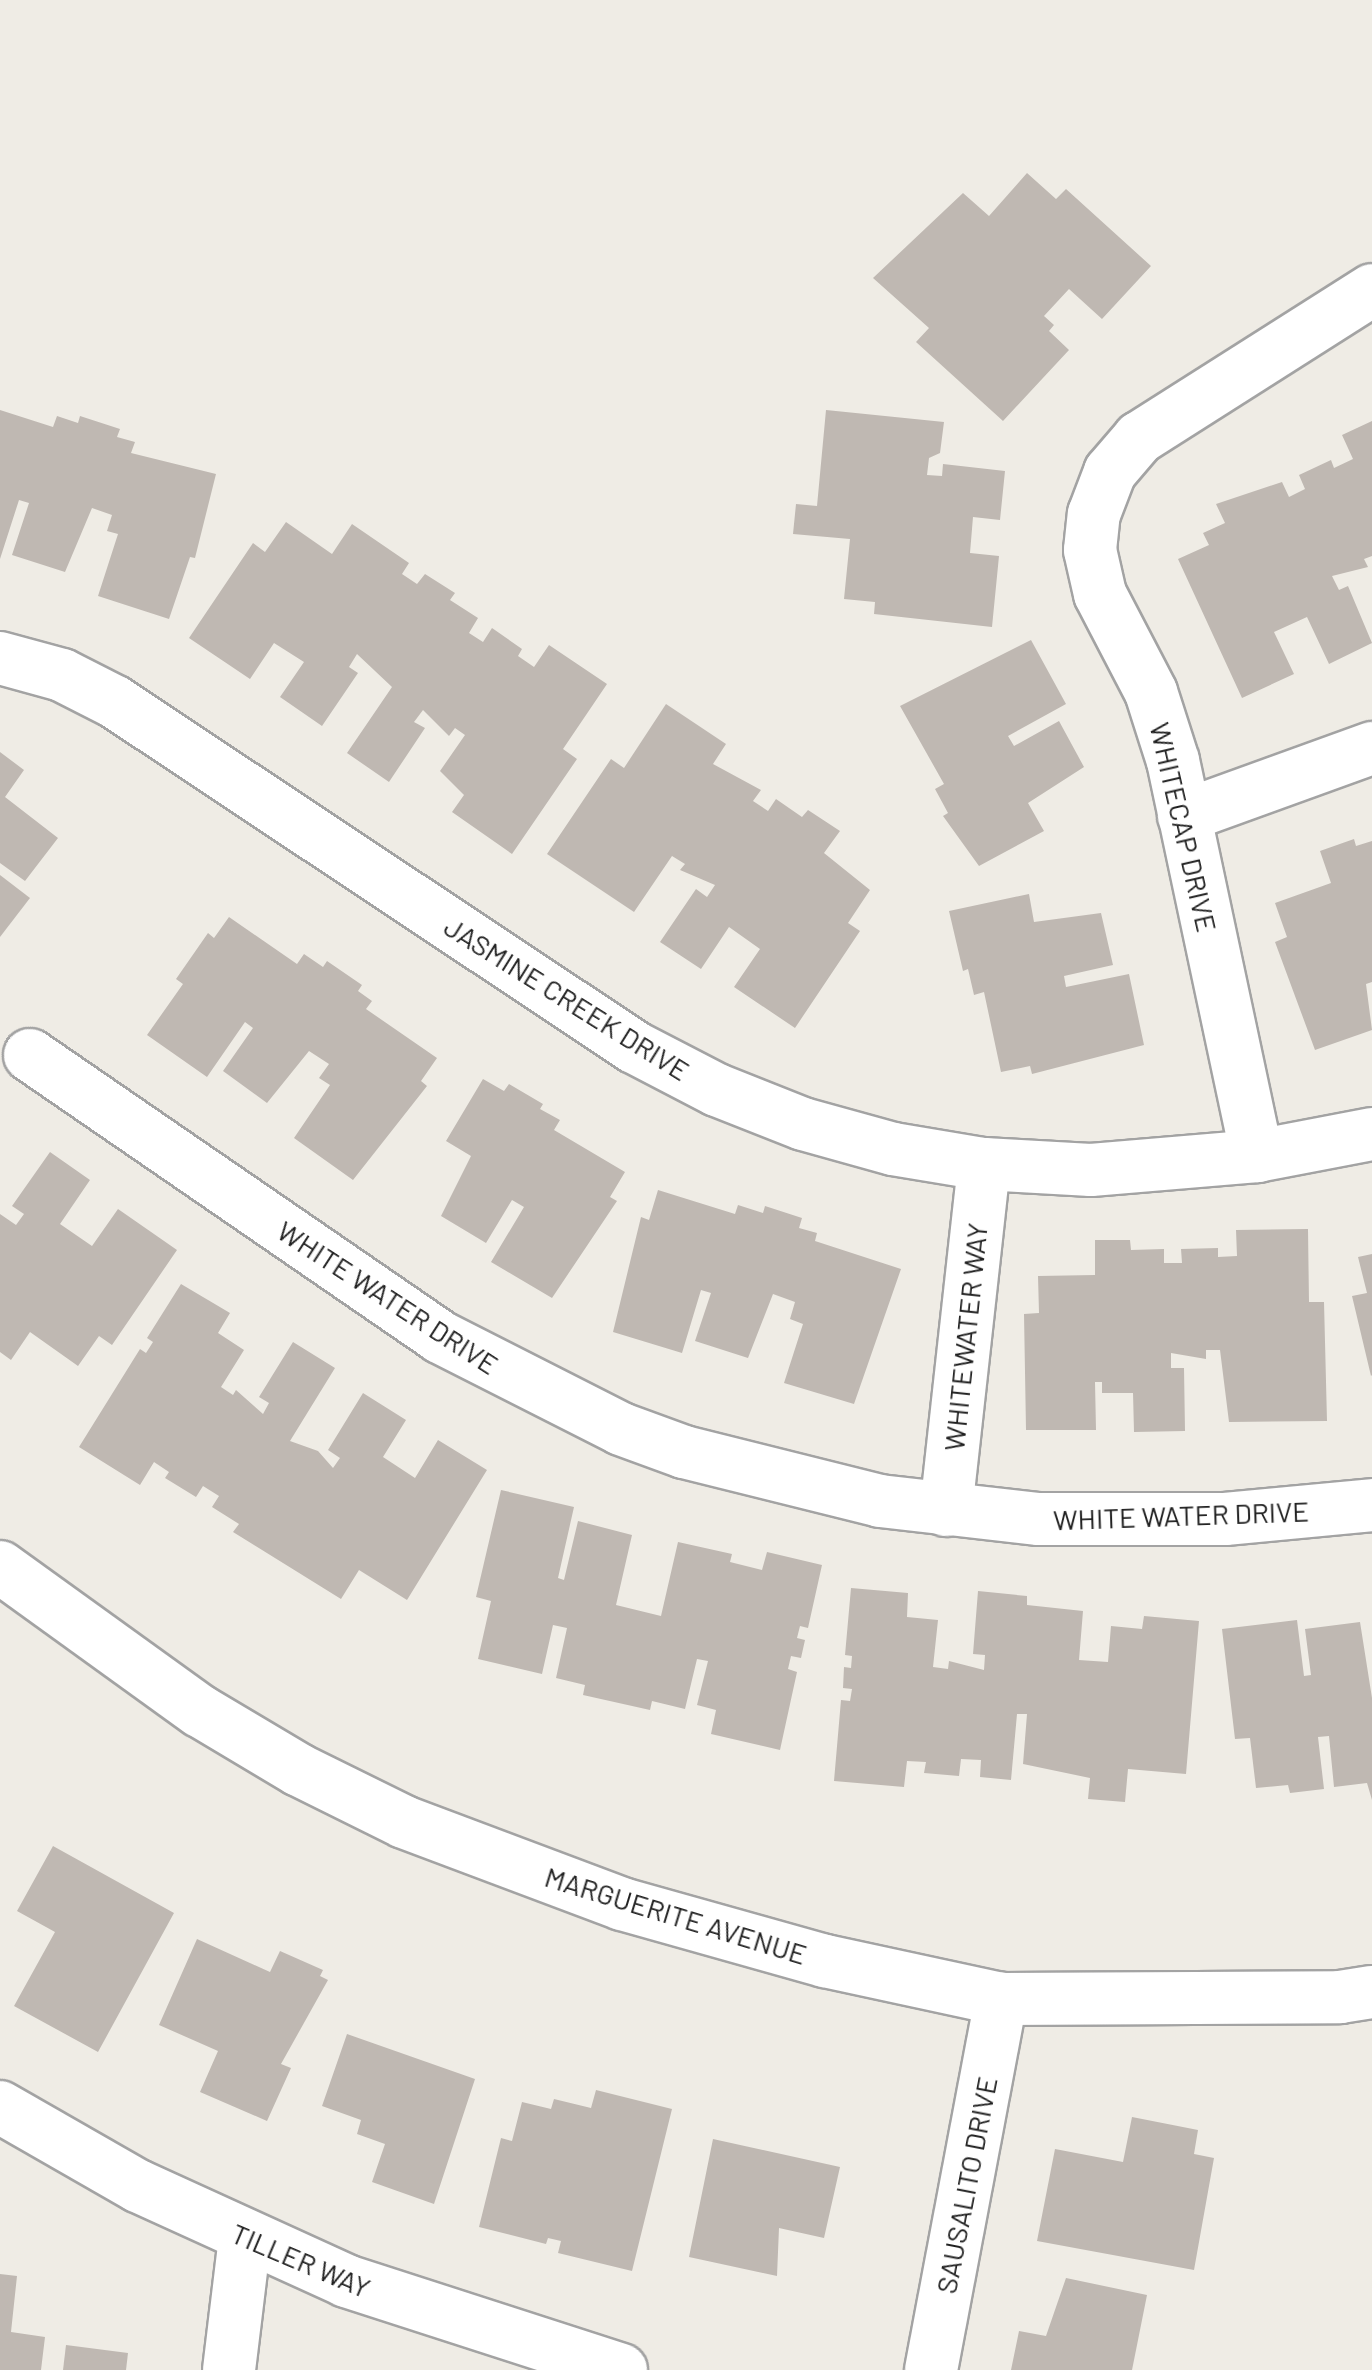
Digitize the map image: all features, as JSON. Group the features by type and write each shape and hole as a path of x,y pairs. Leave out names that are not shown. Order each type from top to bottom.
{"street":[{"name":"WHITECAP DRIVE","path":"1258,1156 1184,816 1151,692 1100,594 1090,550 1094,514 1110,472 1138,438 1372,290"},
{"name":"JASMINE CREEK DRIVE","path":"0,658 62,675 115,702 678,1071 803,1124 984,1164 1091,1170 1258,1156 1372,1134"},
{"path":"1184,816 1372,748"},
{"name":"WHITE WATER DRIVE","path":"30,1055 498,1371 684,1452 814,1488 946,1510 1162,1520 1372,1504"},
{"name":"WHITEWATER WAY","path":"946,1510 984,1164"},
{"name":"MARGUERITE AVENUE","path":"0,1567 200,1710 404,1822 622,1904 825,1961 1001,1999 1340,1998 1372,1992"},
{"name":"SAUSALITO DRIVE","path":"931,2370 1001,1999"},
{"name":"TILLER WAY","path":"0,2107 245,2238 450,2320 621,2370"},
{"path":"228,2370 245,2238"}],"building":[{"path":"1027,173 1056,199 1066,189 1151,266 1102,319 1069,289 1044,316 1054,325 1049,331 1069,350 1003,421 916,342 929,328 873,278 963,193 989,216"},
{"path":"0,410 53,427 57,416 78,423 80,416 120,429 117,437 135,442 131,453 216,474 195,558 190,557 169,619 98,596 118,534 107,531 112,515 92,508 65,572 12,555 29,503 19,500 0,559"},
{"path":"826,410 944,422 940,453 929,458 927,475 942,476 943,464 1005,471 1000,520 973,517 970,553 999,556 992,627 874,614 875,602 844,599 850,539 793,534 796,504 817,506"},
{"path":"1372,421 1372,556 1364,559 1368,567 1332,576 1339,590 1348,586 1372,643 1329,664 1307,617 1274,632 1294,674 1242,698 1178,559 1209,545 1203,533 1225,523 1216,504 1282,482 1289,497 1305,489 1299,475 1331,460 1334,468 1353,459 1342,435"},
{"path":"286,522 332,554 352,524 409,563 402,574 417,584 425,574 455,593 450,600 478,618 469,633 483,642 492,628 522,649 518,656 534,667 549,645 607,684 563,749 577,759 512,854 452,812 464,795 440,771 465,735 455,728 449,736 423,710 414,722 425,728 389,782 347,753 392,687 357,654 349,667 358,673 322,726 280,697 304,662 274,643 250,679 189,638 253,543 265,552"},
{"path":"1031,640 1066,704 1008,736 1014,746 1059,721 1084,767 1028,803 1044,831 979,866 943,816 948,813 935,789 944,784 900,706"},
{"path":"666,704 726,744 713,764 761,790 753,801 768,811 776,799 802,817 808,810 840,831 824,853 870,890 848,923 860,931 795,1028 734,987 760,949 729,927 701,969 660,942 696,889 707,897 715,885 680,870 685,864 672,856 634,912 547,854 611,759 624,768"},
{"path":"0,752 24,770 5,797 58,838 25,881 0,863"},
{"path":"1354,839 1356,846 1372,841 1372,982 1366,984 1372,1030 1315,1050 1275,942 1287,937 1275,903 1331,883 1320,851"},
{"path":"0,875 30,898 0,937"},
{"path":"1029,894 1034,922 1101,913 1113,965 1064,976 1066,987 1129,974 1144,1045 1032,1074 1030,1066 1001,1072 984,992 974,995 968,969 963,971 949,911"},
{"path":"229,917 297,964 304,954 323,967 327,961 362,985 358,991 372,1001 366,1009 437,1058 421,1081 427,1086 353,1180 294,1138 330,1085 319,1078 329,1064 309,1051 267,1103 223,1071 253,1028 245,1022 207,1077 147,1035 183,984 176,979 208,933 214,938"},
{"path":"483,1079 504,1091 509,1084 543,1104 540,1109 560,1120 554,1130 625,1172 610,1197 617,1201 552,1298 491,1262 524,1207 512,1200 486,1243 441,1216 471,1156 446,1141"},
{"path":"50,1152 90,1180 60,1224 92,1246 118,1209 177,1250 112,1345 99,1336 78,1366 30,1332 11,1360 0,1352 0,1214 16,1225 24,1214 12,1206"},
{"path":"658,1190 735,1214 738,1205 763,1213 765,1206 802,1218 799,1228 817,1233 815,1241 901,1269 854,1404 784,1383 803,1324 790,1319 795,1302 773,1294 748,1358 695,1341 711,1293 701,1290 682,1353 613,1332 641,1217 649,1220"},
{"path":"1308,1229 1309,1302 1324,1302 1327,1421 1229,1422 1220,1350 1206,1350 1206,1359 1171,1353 1171,1368 1184,1368 1185,1431 1134,1432 1133,1393 1102,1393 1102,1382 1095,1382 1096,1430 1026,1430 1024,1314 1039,1313 1038,1276 1095,1275 1095,1240 1130,1240 1131,1250 1164,1249 1164,1263 1182,1263 1181,1249 1218,1248 1218,1257 1237,1256 1236,1230"},
{"path":"1372,1254 1371,1376 1352,1296 1367,1293 1358,1257"},
{"path":"181,1284 230,1313 218,1333 244,1350 221,1387 233,1395 236,1390 263,1414 269,1403 259,1397 293,1342 335,1368 290,1441 318,1451 333,1468 340,1458 328,1450 363,1393 406,1420 383,1457 415,1478 438,1440 487,1470 407,1600 359,1570 341,1599 233,1532 239,1524 212,1507 219,1496 203,1486 196,1497 165,1478 169,1472 154,1462 140,1485 79,1447 140,1349 146,1353 153,1342 147,1338"},
{"path":"501,1490 574,1507 558,1578 564,1580 578,1521 632,1535 616,1605 661,1616 678,1542 732,1554 730,1562 762,1570 767,1552 822,1565 808,1628 800,1626 797,1638 805,1640 801,1658 791,1656 788,1669 797,1672 780,1750 711,1734 716,1710 697,1705 708,1661 697,1659 685,1709 652,1701 650,1710 583,1695 585,1685 556,1678 567,1628 553,1625 542,1674 478,1659 491,1601 476,1597"},
{"path":"851,1588 908,1593 907,1617 938,1620 933,1667 948,1669 949,1661 984,1670 985,1655 973,1654 978,1591 1027,1596 1027,1605 1083,1611 1079,1660 1108,1662 1111,1626 1142,1629 1144,1616 1199,1621 1186,1774 1128,1769 1125,1802 1088,1799 1090,1778 1023,1764 1027,1714 1017,1714 1011,1780 980,1777 981,1760 961,1759 959,1776 924,1773 926,1762 907,1761 904,1787 834,1781 841,1700 850,1701 852,1689 843,1688 844,1667 851,1668 852,1656 845,1655"},
{"path":"1297,1620 1304,1676 1311,1675 1305,1629 1360,1622 1372,1698 1372,1800 1367,1783 1334,1787 1329,1736 1318,1737 1324,1789 1290,1793 1288,1785 1256,1788 1250,1738 1235,1739 1222,1629"},
{"path":"53,1846 174,1913 98,2052 14,2006 55,1932 17,1911"},
{"path":"197,1939 270,1972 280,1951 323,1970 320,1976 328,1980 281,2064 291,2068 267,2121 200,2092 218,2051 159,2025"},
{"path":"347,2034 475,2079 434,2204 372,2182 385,2144 357,2134 361,2120 322,2106"},
{"path":"596,2090 672,2109 632,2271 558,2253 561,2241 548,2238 546,2244 479,2227 501,2138 512,2141 522,2102 551,2109 554,2099 591,2108"},
{"path":"1132,2117 1198,2130 1194,2154 1214,2158 1194,2270 1037,2241 1055,2149 1123,2162"},
{"path":"713,2139 840,2167 824,2238 779,2228 777,2276 689,2257"},
{"path":"0,2274 17,2276 11,2332 45,2337 41,2370 0,2370"},
{"path":"1066,2278 1147,2295 1132,2370 1011,2370 1019,2331 1046,2336"},
{"path":"66,2345 128,2353 126,2370 63,2370"}]}
